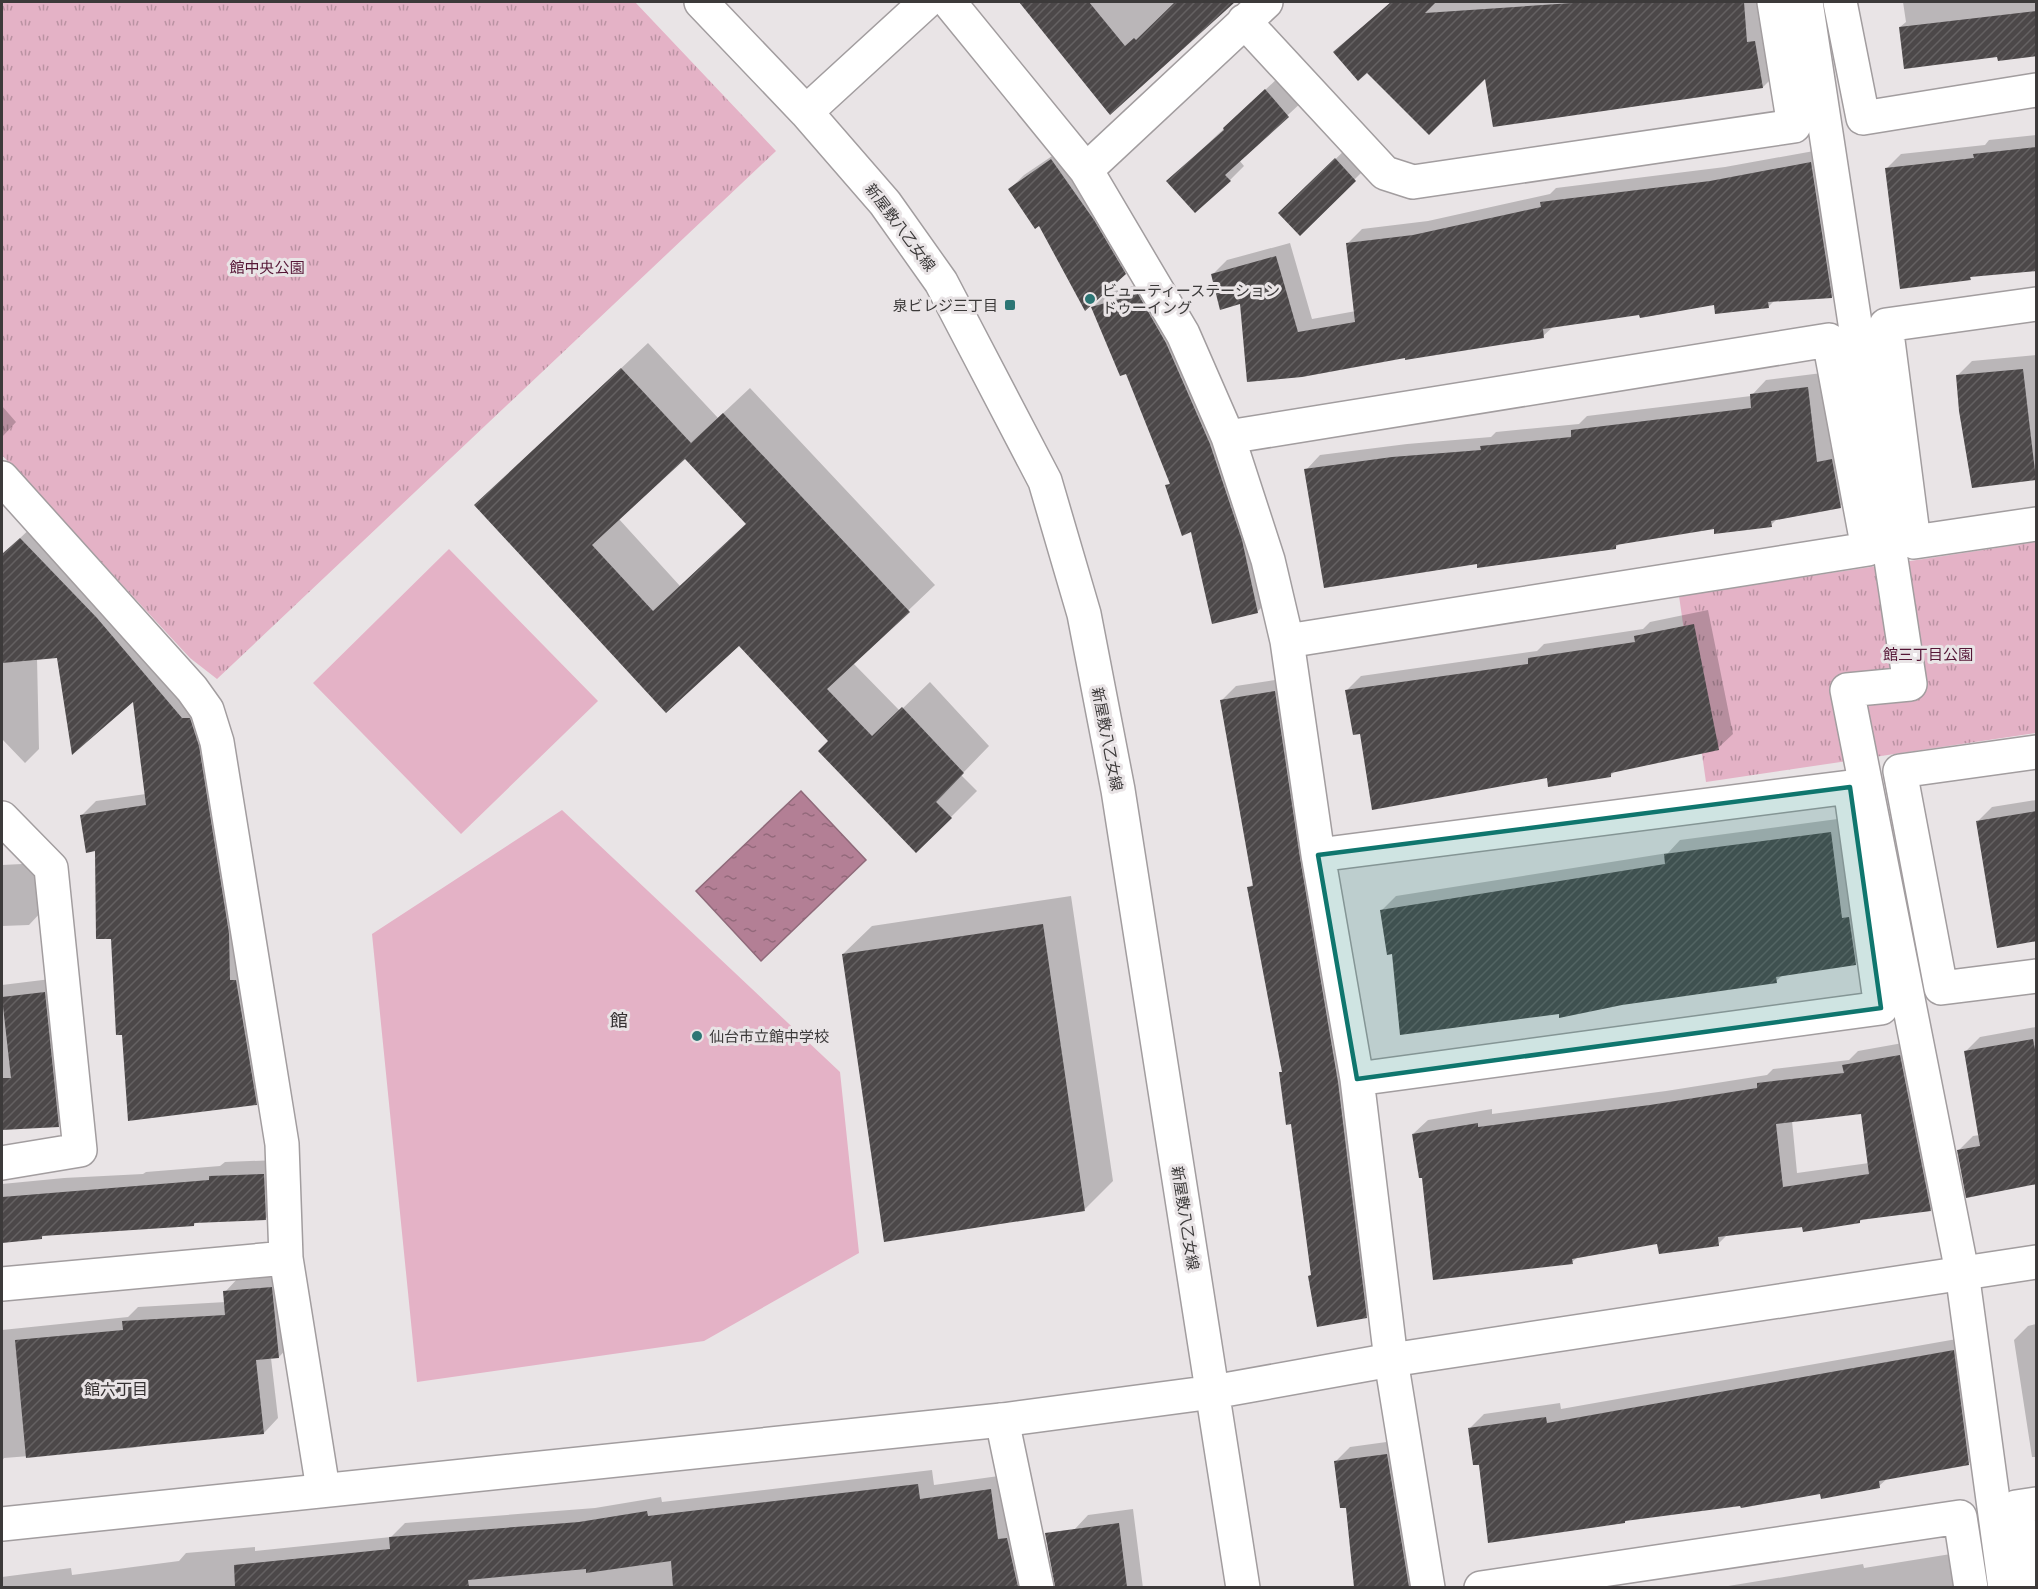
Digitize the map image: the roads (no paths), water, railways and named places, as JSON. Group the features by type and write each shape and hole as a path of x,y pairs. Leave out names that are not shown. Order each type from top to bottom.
{"street":[{"name":"新屋敷八乙女線","path":"701,2 806,112 885,203 941,282 1045,481 1084,614 1118,790 1243,1587"},
{"path":"806,112 926,2"},
{"path":"949,2 1086,170 1184,334 1227,437 1268,560 1287,641 1318,855 1357,1079 1390,1360 1428,1587"},
{"path":"1086,170 1255,11 1385,173 1413,182 1794,126 1774,2"},
{"path":"1806,2 1910,684 1847,690 1962,1272 2005,1587"},
{"path":"1840,2 1863,118 2037,90"},
{"path":"2037,304 1886,325 1914,542 2037,524"},
{"path":"1227,437 1829,340 1868,549 1287,641"},
{"path":"2,478 192,689 207,710 217,742 282,1144 286,1258 323,1489"},
{"path":"2037,752 1900,771 1941,988 2037,976"},
{"path":"1318,855 1851,787 1881,1008 1357,1079"},
{"path":"2,818 51,868 80,1150 2,1163"},
{"path":"2,1284 286,1258"},
{"path":"2,1524 1002,1420 1213,1392 1390,1360 2037,1262"},
{"path":"1002,1420 1037,1587"},
{"path":"2028,1587 2016,1507 2037,1504"},
{"path":"1481,1587 1960,1517 1971,1587"}],"water":[{"path":"801,791 866,860 761,961 696,891"}],"place":[{"name":"ビューティーステーション ドゥーイング","path":"1090,299"},
{"name":"泉ビレジ三丁目","path":"1010,305"},
{"name":"仙台市立館中学校","path":"697,1036"}],"district":[{"name":"館","path":"619,1020"},
{"name":"館六丁目","path":"116,1389"}],"park label":[{"name":"館中央公園","path":"267,267"},
{"name":"館三丁目公園","path":"1928,654"}]}
